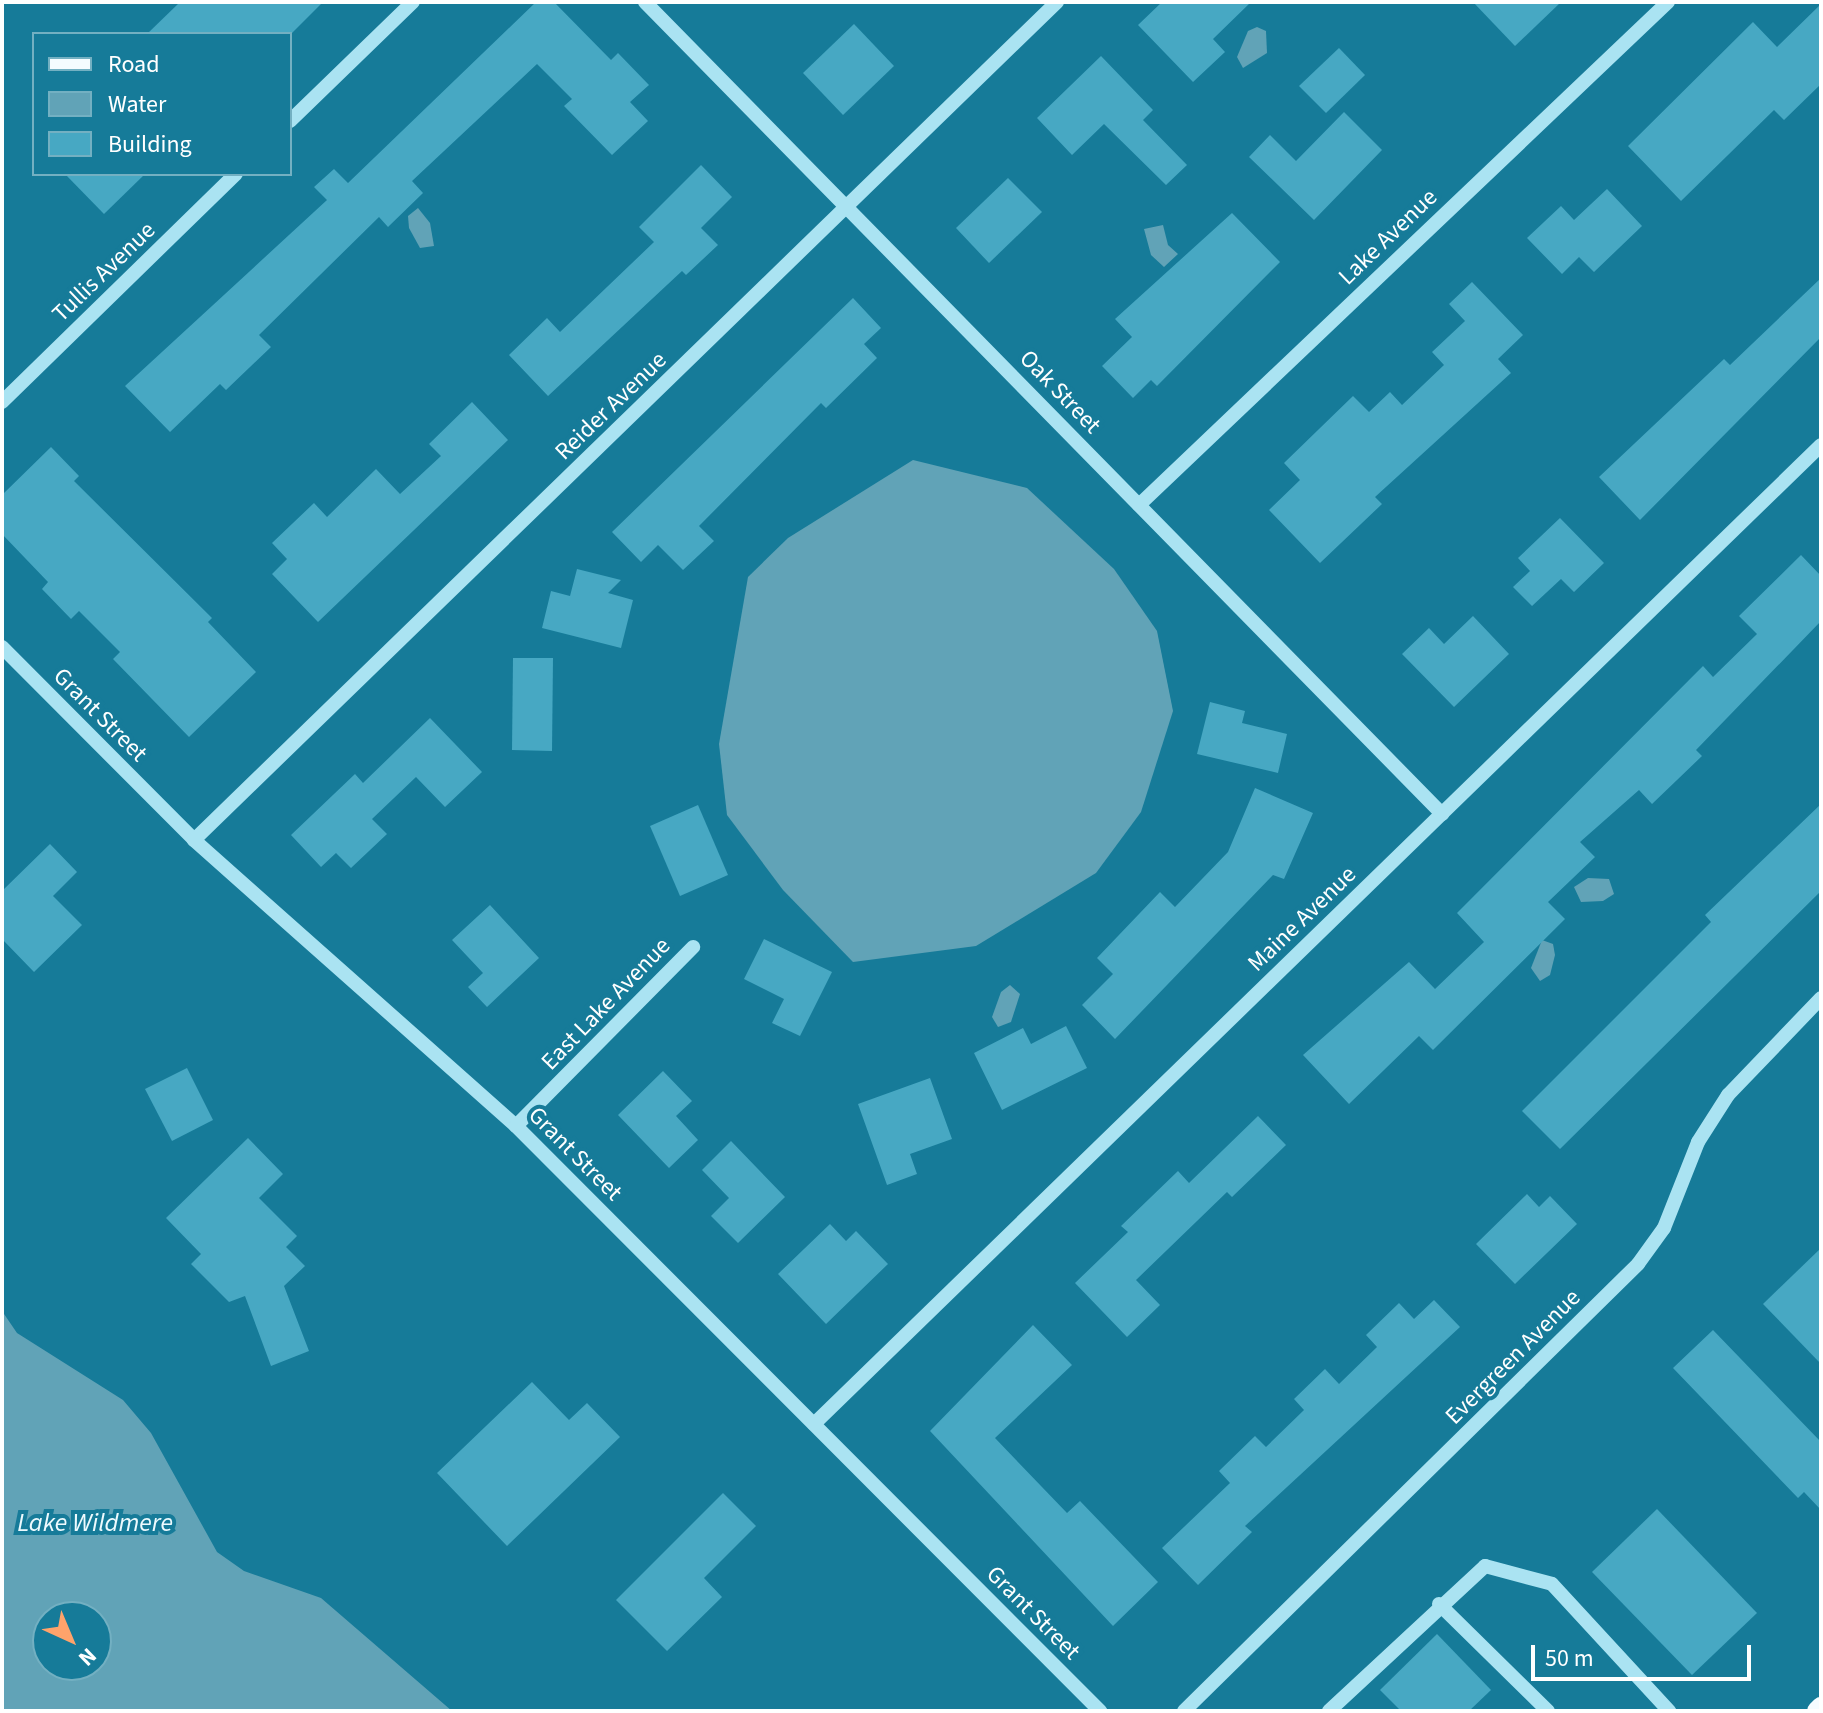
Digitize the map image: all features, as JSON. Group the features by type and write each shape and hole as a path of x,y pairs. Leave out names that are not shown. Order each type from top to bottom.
{"street":[{"path":"292,119 413,2"},
{"name":"Oak Street","path":"645,2 1442,814"},
{"name":"Reider Avenue","path":"194,840 1057,2"},
{"name":"Lake Avenue","path":"1139,505 1668,2"},
{"name":"Tullis Avenue","path":"2,402 234,176"},
{"name":"Maine Avenue","path":"814,1424 1821,445"},
{"name":"Grant Street","path":"2,647 194,840 516,1126 1100,1711"},
{"name":"East Lake Avenue","path":"516,1126 693,947"},
{"name":"Evergreen Avenue","path":"1184,1711 1638,1264 1664,1228 1698,1142 1728,1095 1821,998"},
{"path":"1329,1711 1439,1604 1485,1566 1552,1584 1669,1711"},
{"path":"1439,1604 1545,1710"}],"water":[{"path":"1257,27 1266,31 1267,53 1243,68 1237,57 1248,31"},
{"path":"418,208 430,223 434,246 420,248 409,228 408,216"},
{"path":"1163,225 1168,245 1178,254 1164,267 1151,255 1144,229"},
{"path":"913,460 1027,488 1114,569 1157,631 1173,711 1141,812 1096,873 976,946 853,962 783,890 727,815 719,744 748,577 788,538"},
{"path":"1588,878 1609,879 1614,894 1603,901 1581,902 1574,887"},
{"path":"1542,940 1553,944 1555,955 1550,975 1540,981 1531,968"},
{"path":"1010,985 1020,994 1011,1022 998,1027 992,1017 1001,992"},
{"name":"Lake Wildmere","path":"2,1311 17,1333 123,1400 151,1433 217,1552 244,1571 321,1598 452,1711 2,1711"}],"building":[{"path":"180,2 323,2 292,33 149,32"},
{"path":"536,2 554,2 611,60 618,53 649,85 630,102 648,121 612,155 564,106 572,99 537,64 412,181 423,193 388,227 379,217 259,335 271,347 226,390 220,384 170,432 125,386 327,200 314,187 334,169 348,183"},
{"path":"1162,2 1251,2 1213,39 1225,52 1193,82 1138,25"},
{"path":"1473,2 1561,2 1515,46"},
{"path":"1821,4 1821,84 1784,120 1774,110 1681,201 1628,146 1753,22 1777,47"},
{"path":"854,24 894,66 843,115 803,73"},
{"path":"1339,48 1365,75 1326,113 1299,86"},
{"path":"1101,56 1153,110 1143,120 1187,165 1166,185 1104,124 1072,155 1037,118"},
{"path":"1344,112 1382,150 1314,220 1249,157 1270,135 1296,161"},
{"path":"701,165 732,197 701,228 718,245 686,275 682,271 548,396 509,355 547,318 560,332 654,242 639,227"},
{"path":"67,176 143,176 104,214"},
{"path":"1008,178 1042,212 989,263 956,228"},
{"path":"1607,189 1642,226 1594,272 1579,257 1562,274 1527,238 1561,206 1574,220"},
{"path":"1232,213 1280,262 1157,386 1151,380 1133,398 1102,366 1132,337 1115,319"},
{"path":"1821,278 1821,337 1640,520 1599,477 1724,359 1730,365"},
{"path":"1472,282 1523,335 1498,359 1511,373 1375,497 1382,504 1320,563 1269,510 1300,480 1284,463 1353,396 1369,412 1390,392 1402,405 1444,365 1432,352 1465,321 1449,304"},
{"path":"853,298 881,328 864,344 877,358 826,408 821,403 699,526 714,541 683,570 658,545 641,562 612,532"},
{"path":"472,402 508,440 318,622 272,574 287,559 272,543 314,503 327,517 376,469 400,494 441,456 429,444"},
{"path":"51,447 79,476 74,481 212,618 208,622 256,672 189,737 113,659 120,652 79,611 71,619 42,589 48,582 2,534 2,495"},
{"path":"1560,518 1604,563 1574,592 1561,579 1532,606 1513,587 1530,571 1518,558"},
{"path":"1801,555 1821,576 1821,621 1696,750 1702,756 1652,804 1639,790 1580,842 1595,857 1548,902 1565,919 1433,1050 1419,1036 1349,1104 1303,1055 1409,962 1435,989 1484,942 1457,913 1703,666 1713,677 1757,634 1739,616"},
{"path":"577,569 621,580 608,593 633,600 621,648 542,628 551,591 570,596"},
{"path":"1473,616 1509,654 1454,707 1402,654 1429,628 1444,644"},
{"path":"513,658 553,658 552,751 512,750"},
{"path":"1210,702 1245,711 1242,723 1287,734 1278,773 1197,754"},
{"path":"430,718 482,772 445,807 416,777 372,819 387,834 351,868 336,853 321,867 291,835 355,774 363,783"},
{"path":"1255,788 1313,813 1284,879 1273,875 1115,1039 1082,1005 1113,974 1097,958 1160,892 1175,907 1228,852"},
{"path":"1821,804 1821,891 1560,1149 1522,1111 1711,922 1705,915"},
{"path":"698,805 728,875 680,896 650,826"},
{"path":"50,844 77,872 53,896 82,925 34,972 2,939 2,891"},
{"path":"490,905 539,958 487,1007 468,987 483,973 452,940"},
{"path":"764,939 832,972 800,1036 772,1023 784,999 744,979"},
{"path":"1066,1026 1087,1068 1002,1110 974,1053 1023,1028 1031,1044"},
{"path":"187,1068 213,1120 172,1141 145,1089"},
{"path":"663,1071 692,1101 676,1116 698,1140 669,1168 618,1115"},
{"path":"930,1078 952,1139 910,1154 917,1174 887,1185 858,1104"},
{"path":"1258,1116 1286,1145 1232,1197 1227,1192 1136,1280 1160,1305 1127,1337 1075,1283 1128,1232 1121,1226 1178,1171 1189,1183"},
{"path":"248,1138 283,1174 259,1198 297,1236 286,1247 305,1266 284,1286 309,1351 271,1366 245,1296 229,1302 191,1264 201,1254 166,1218"},
{"path":"731,1141 785,1197 738,1243 711,1216 729,1198 702,1170"},
{"path":"1527,1194 1539,1207 1550,1196 1577,1224 1515,1284 1476,1244"},
{"path":"830,1224 846,1241 856,1231 888,1264 826,1324 778,1274"},
{"path":"1821,1248 1821,1364 1763,1304"},
{"path":"1434,1300 1460,1327 1245,1526 1252,1532 1198,1585 1162,1548 1230,1483 1219,1471 1255,1436 1266,1447 1304,1410 1294,1399 1325,1369 1339,1384 1377,1347 1366,1335 1399,1303 1414,1319"},
{"path":"1033,1325 1072,1365 995,1438 1067,1513 1080,1501 1158,1582 1113,1626 930,1431"},
{"path":"1713,1330 1821,1442 1821,1510 1804,1492 1798,1498 1673,1368"},
{"path":"532,1382 569,1420 587,1403 620,1437 507,1546 437,1473"},
{"path":"723,1493 756,1526 704,1578 722,1597 667,1651 616,1600"},
{"path":"1657,1509 1757,1613 1692,1675 1592,1572"},
{"path":"1437,1634 1491,1690 1469,1711 1401,1711 1380,1690"}]}
